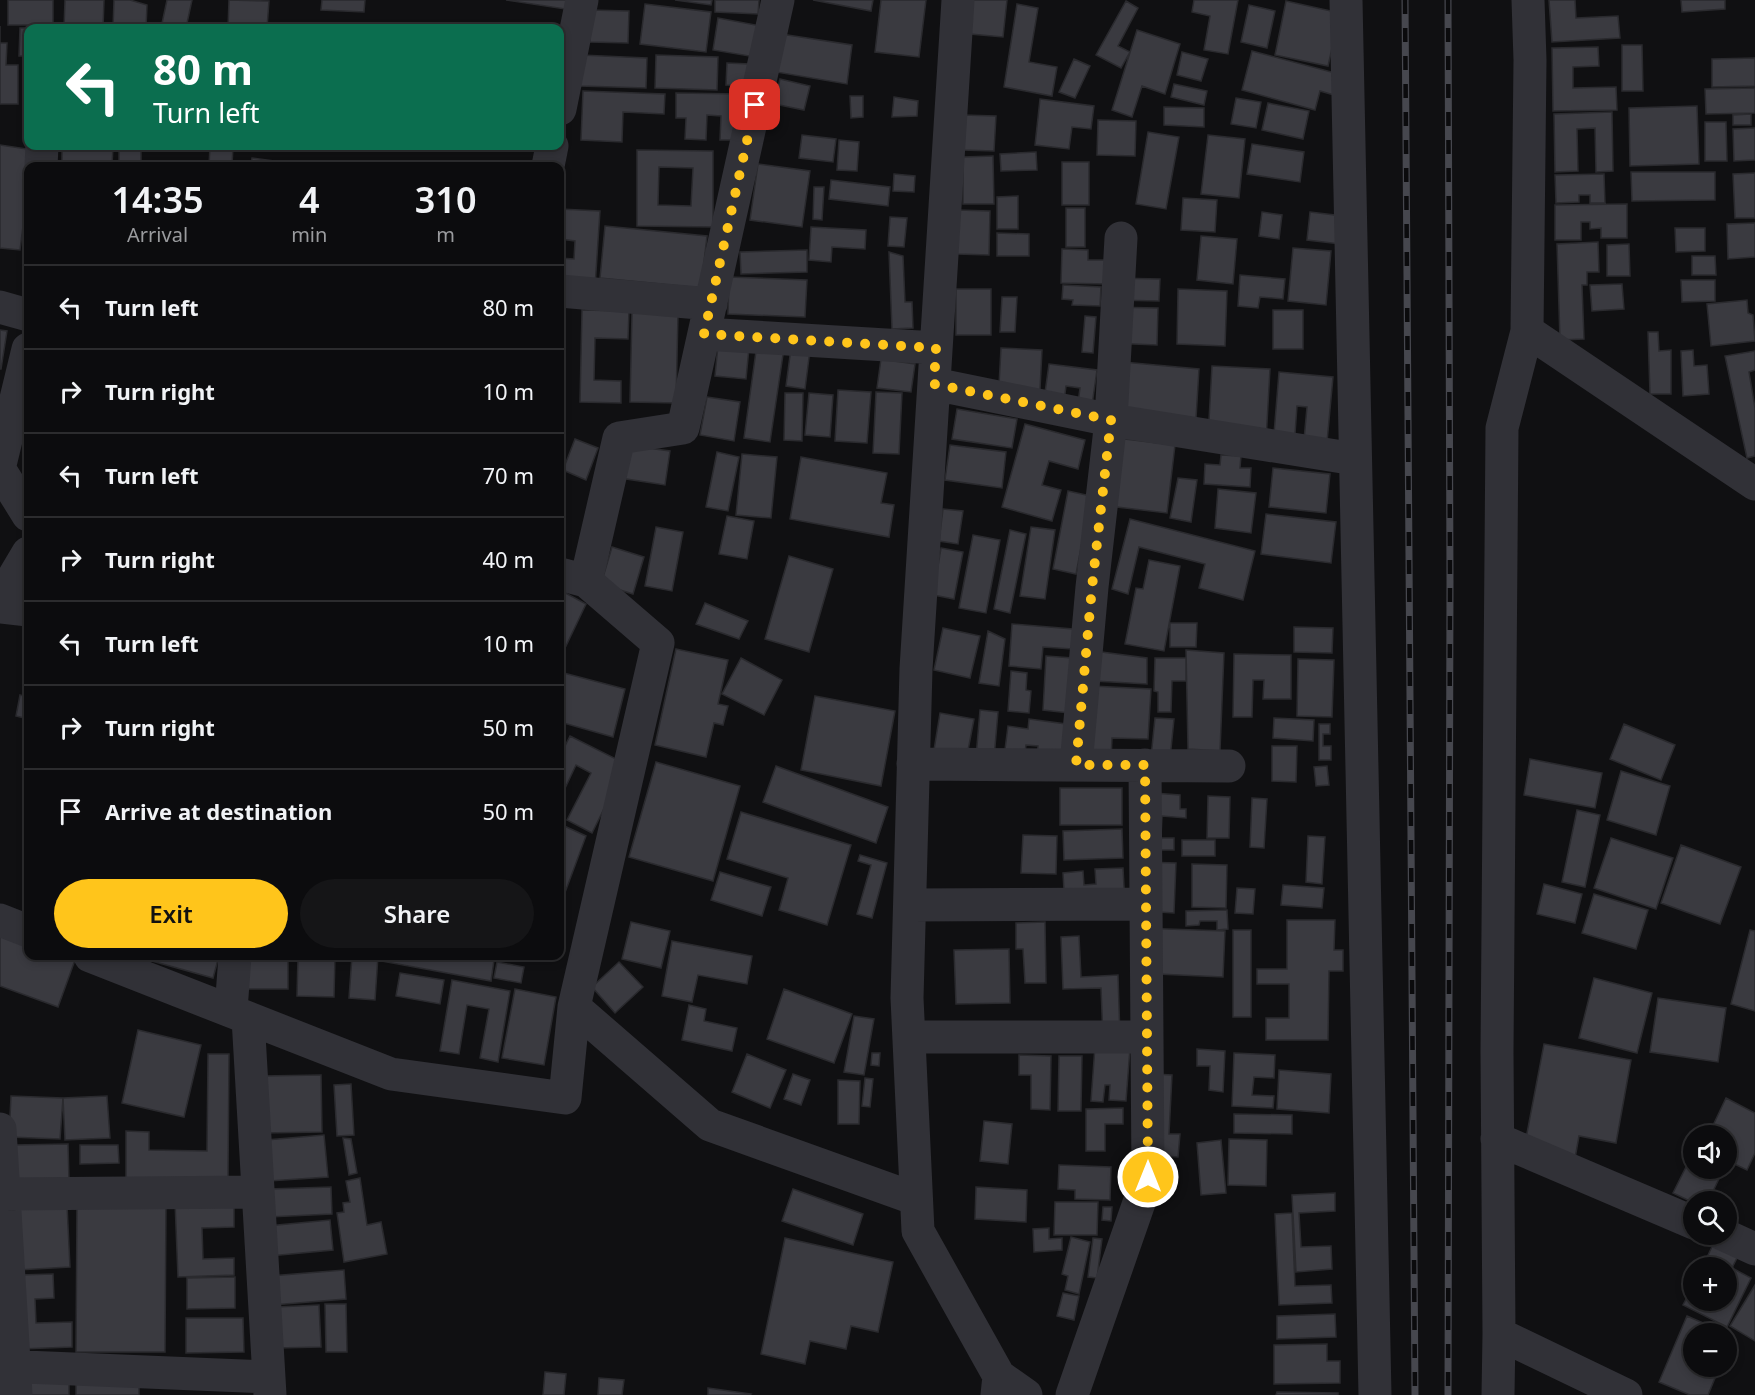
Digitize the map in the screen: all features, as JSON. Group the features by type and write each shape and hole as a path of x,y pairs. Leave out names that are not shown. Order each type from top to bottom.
{"street":[{"path":"564,89 582,0"},
{"path":"100,960 391,1074 565,1098 574,1007 658,643 573,577 619,438 683,428 778,0"},
{"path":"958,0 916,669 907,998 916,1199 918,1231 998,1386 1026,1395"},
{"path":"1346,0 1375,1395"},
{"path":"1498,1395 1500,1334 1497,1139 1502,428 1527,332 1530,60 1528,0"},
{"path":"1076,765 1092,587 1111,420 1121,238"},
{"path":"564,292 707,319 936,348"},
{"path":"0,306 24,314"},
{"path":"1527,332 1755,484"},
{"path":"0,465 24,366"},
{"path":"934,384 1111,420 1355,459"},
{"path":"0,470 24,509"},
{"path":"0,600 24,560"},
{"path":"0,607 24,610"},
{"path":"913,764 1229,766"},
{"path":"1072,1395 1148,1177 1145,765"},
{"path":"909,905 1146,904"},
{"path":"0,920 24,929"},
{"path":"0,1129 11,1376 269,1386 258,1191 235,960"},
{"path":"574,1007 710,1125 916,1199"},
{"path":"909,1037 1147,1037"},
{"path":"1497,1139 1683,1217"},
{"path":"3,1194 258,1191"},
{"path":"1737,1241 1755,1249"},
{"path":"1500,1334 1626,1395"}],"building":[{"path":"8,0 53,0 53,24 8,25"},
{"path":"65,0 104,0 103,24 64,24"},
{"path":"114,0 130,0 147,5 146,24 113,24"},
{"path":"167,0 192,0 187,24 162,24"},
{"path":"229,0 269,1 267,24 228,24"},
{"path":"322,0 365,0 364,12 321,10"},
{"path":"506,0 567,0 565,9"},
{"path":"675,0 712,0 711,5"},
{"path":"715,0 759,0 758,14 715,12"},
{"path":"813,0 873,0 871,11"},
{"path":"881,0 926,0 919,57 875,52"},
{"path":"973,0 1007,0 1003,37 970,34"},
{"path":"1194,0 1238,0 1228,54 1204,50 1210,16 1192,12"},
{"path":"1549,0 1575,0 1576,18 1618,16 1620,38 1552,42"},
{"path":"1681,0 1725,0 1725,9 1682,12"},
{"path":"1126,1 1138,8 1118,46 1130,52 1121,68 1096,55"},
{"path":"1286,1 1340,13 1328,66 1275,55"},
{"path":"645,4 711,12 706,52 640,44"},
{"path":"1017,4 1038,8 1029,62 1057,67 1052,96 1004,87"},
{"path":"1249,5 1275,11 1267,48 1241,42"},
{"path":"590,10 629,11 628,43 590,42"},
{"path":"718,18 761,26 755,57 713,50"},
{"path":"20,28 24,28 24,56 19,56"},
{"path":"1137,30 1180,44 1165,94 1142,86 1132,117 1112,110"},
{"path":"781,34 852,45 847,84 776,72"},
{"path":"0,43 7,43 6,65 18,65 18,104 0,104"},
{"path":"1622,45 1642,45 1643,91 1622,91"},
{"path":"1598,47 1599,66 1573,67 1573,88 1616,87 1617,110 1553,111 1552,48"},
{"path":"1252,51 1339,74 1334,95 1320,91 1315,110 1242,90"},
{"path":"1182,52 1208,59 1201,81 1177,75"},
{"path":"581,55 647,58 646,88 580,86"},
{"path":"656,55 718,57 717,90 655,88"},
{"path":"1755,58 1755,86 1712,87 1712,59"},
{"path":"1074,59 1090,66 1075,98 1059,92"},
{"path":"727,63 750,64 748,86 726,85"},
{"path":"780,79 810,86 804,110 774,104"},
{"path":"1174,84 1207,91 1204,105 1171,97"},
{"path":"1755,88 1755,113 1706,114 1705,89"},
{"path":"583,91 665,94 664,114 623,112 622,142 581,140"},
{"path":"676,93 742,94 741,140 720,140 721,116 707,115 706,140 685,139 686,118 676,118"},
{"path":"850,96 863,96 863,117 851,118"},
{"path":"894,97 918,101 917,116 892,117"},
{"path":"1236,98 1261,102 1256,128 1231,124"},
{"path":"1040,99 1094,106 1091,129 1072,127 1069,149 1035,145"},
{"path":"1268,103 1309,111 1303,139 1262,130"},
{"path":"1697,106 1699,164 1630,166 1629,108"},
{"path":"1164,107 1204,108 1204,127 1164,125"},
{"path":"1612,112 1613,171 1596,172 1595,128 1577,129 1578,171 1555,172 1554,114"},
{"path":"1751,114 1751,125 1733,125 1733,115"},
{"path":"963,115 996,116 994,151 962,150"},
{"path":"1098,120 1136,121 1135,156 1097,155"},
{"path":"1705,122 1726,122 1727,161 1705,161"},
{"path":"1755,128 1755,160 1734,161 1733,129"},
{"path":"1148,132 1179,137 1166,209 1136,204"},
{"path":"802,135 836,139 833,162 799,158"},
{"path":"1208,135 1245,139 1239,198 1201,194"},
{"path":"839,140 859,142 857,171 837,170"},
{"path":"1252,144 1304,152 1300,182 1247,174"},
{"path":"0,145 34,150 30,162 24,162 24,218 20,250 0,248"},
{"path":"62,150 113,150 112,162 62,162"},
{"path":"119,150 141,150 141,162 119,162"},
{"path":"210,150 233,150 232,162 209,162"},
{"path":"637,150 713,151 713,227 637,226","holes":["659,167 693,168 691,206 658,205"]},
{"path":"1036,152 1037,170 1001,171 1000,154"},
{"path":"993,156 994,204 963,204 963,157"},
{"path":"252,158 281,162 252,162"},
{"path":"1062,162 1089,162 1089,205 1062,205"},
{"path":"758,164 810,171 802,227 750,220"},
{"path":"1631,172 1715,172 1715,200 1632,201"},
{"path":"1755,173 1755,218 1735,218 1733,174"},
{"path":"894,174 915,176 914,192 893,191"},
{"path":"1604,174 1605,203 1590,203 1590,195 1579,195 1579,202 1556,203 1555,175"},
{"path":"831,180 890,187 888,206 829,199"},
{"path":"814,187 824,187 822,220 813,219"},
{"path":"1018,196 1018,229 997,229 997,197"},
{"path":"1183,198 1217,200 1215,232 1181,230"},
{"path":"1627,204 1627,238 1601,238 1601,228 1590,229 1590,222 1581,222 1581,240 1555,240 1555,205"},
{"path":"1066,208 1085,208 1085,247 1066,247"},
{"path":"564,209 600,211 595,287 564,285 564,258 574,259 575,241 564,240"},
{"path":"958,210 990,211 989,255 957,254"},
{"path":"1262,212 1282,215 1279,239 1259,236"},
{"path":"1310,212 1343,216 1340,244 1307,240"},
{"path":"890,217 907,218 904,247 888,246"},
{"path":"1755,223 1755,257 1728,259 1727,224"},
{"path":"605,226 707,236 701,288 600,278"},
{"path":"811,227 866,230 865,249 832,247 831,262 809,260"},
{"path":"1675,228 1705,228 1705,251 1676,252"},
{"path":"997,233 1029,234 1029,256 997,256"},
{"path":"1201,236 1237,239 1233,284 1197,280"},
{"path":"1598,242 1599,272 1587,272 1587,285 1582,285 1584,339 1560,340 1557,244"},
{"path":"1629,244 1630,276 1607,276 1607,245"},
{"path":"1293,248 1331,251 1326,305 1288,301"},
{"path":"1062,249 1088,250 1088,260 1105,260 1105,284 1061,283"},
{"path":"807,250 807,272 741,274 740,252"},
{"path":"889,252 903,256 905,302 912,302 913,328 892,329"},
{"path":"1692,256 1715,256 1716,275 1692,275"},
{"path":"1240,275 1285,279 1283,299 1260,297 1258,308 1238,306"},
{"path":"729,277 807,280 805,317 728,314"},
{"path":"1113,278 1160,279 1159,301 1113,300"},
{"path":"1681,280 1715,280 1715,301 1682,302"},
{"path":"1622,284 1624,309 1592,311 1590,285"},
{"path":"1063,285 1101,287 1100,306 1072,305 1073,300 1062,299"},
{"path":"956,289 991,289 991,335 956,335"},
{"path":"1178,289 1227,291 1225,346 1177,344"},
{"path":"1002,297 1017,297 1015,332 1000,332"},
{"path":"1747,300 1748,313 1753,315 1755,341 1711,346 1707,304"},
{"path":"1110,307 1158,308 1157,345 1109,343"},
{"path":"582,310 629,311 628,339 595,338 594,380 621,381 621,403 580,402"},
{"path":"1273,310 1303,310 1303,349 1273,349"},
{"path":"632,313 678,314 676,403 630,402"},
{"path":"1085,316 1096,317 1093,353 1082,352"},
{"path":"0,330 7,331 1,369 0,369"},
{"path":"1648,332 1658,332 1659,351 1671,350 1671,394 1650,394"},
{"path":"757,344 784,348 770,442 744,438"},
{"path":"718,345 749,348 746,379 715,376"},
{"path":"791,348 810,350 805,389 786,386"},
{"path":"1001,348 1042,350 1039,409 999,385"},
{"path":"1693,350 1694,366 1707,365 1709,394 1683,396 1681,351"},
{"path":"1755,351 1755,370 1749,372 1755,408 1755,456 1747,458 1725,356"},
{"path":"881,359 915,364 911,392 877,388"},
{"path":"1123,362 1199,369 1195,435 1115,426"},
{"path":"1049,364 1097,370 1092,405 1078,403 1080,388 1066,386 1063,409 1043,407"},
{"path":"1212,366 1270,369 1266,441 1208,438"},
{"path":"1279,372 1333,377 1326,453 1303,451 1307,407 1297,406 1294,448 1273,446"},
{"path":"838,390 871,392 867,443 835,441"},
{"path":"876,392 902,393 899,454 873,453"},
{"path":"785,393 803,393 802,441 784,440"},
{"path":"809,393 833,395 830,437 805,435"},
{"path":"707,397 740,402 734,441 700,435"},
{"path":"957,409 1017,419 1012,448 952,439"},
{"path":"1025,424 1085,440 1078,469 1049,461 1042,485 1061,490 1052,521 1002,507"},
{"path":"1108,437 1175,445 1167,513 1100,505"},
{"path":"575,439 598,448 586,480 564,470"},
{"path":"625,445 670,451 665,485 620,478"},
{"path":"950,445 1006,452 1002,488 945,480"},
{"path":"717,452 739,457 728,511 706,507"},
{"path":"742,454 777,457 771,518 736,515"},
{"path":"1221,455 1241,456 1240,468 1251,468 1250,487 1204,484 1205,464 1220,465"},
{"path":"801,457 887,473 881,503 894,505 889,537 790,519"},
{"path":"1273,468 1330,474 1326,513 1269,507"},
{"path":"1178,478 1197,480 1191,522 1170,518"},
{"path":"1218,489 1256,493 1251,533 1215,528"},
{"path":"1068,491 1091,496 1076,574 1053,569"},
{"path":"943,509 963,511 958,544 939,541"},
{"path":"1266,514 1336,522 1331,563 1261,554"},
{"path":"727,516 754,521 747,559 719,554"},
{"path":"1130,519 1255,551 1243,600 1199,588 1205,564 1139,547 1128,594 1112,589"},
{"path":"656,527 683,532 672,591 645,586"},
{"path":"1031,527 1055,530 1045,599 1020,596"},
{"path":"1010,530 1026,534 1010,613 994,609"},
{"path":"973,535 1000,540 986,613 959,608"},
{"path":"612,547 644,557 633,594 601,584"},
{"path":"941,548 963,552 954,599 933,595"},
{"path":"789,556 833,569 809,652 765,639"},
{"path":"1149,560 1180,566 1164,651 1125,644 1136,588 1143,589"},
{"path":"564,592 586,604 566,646 564,645"},
{"path":"705,603 748,621 739,639 696,624"},
{"path":"1170,623 1197,623 1196,647 1170,647"},
{"path":"1012,624 1073,629 1072,649 1043,647 1041,669 1009,666"},
{"path":"1294,627 1333,628 1332,653 1294,652"},
{"path":"943,628 980,636 970,678 934,670"},
{"path":"988,631 1005,639 999,686 979,683"},
{"path":"676,649 728,660 718,704 728,706 723,725 714,723 706,757 655,745"},
{"path":"1186,650 1224,653 1220,751 1188,749"},
{"path":"1094,651 1147,658 1147,684 1094,681"},
{"path":"1234,654 1291,655 1291,699 1263,699 1264,680 1253,680 1252,717 1233,717"},
{"path":"1046,656 1073,658 1069,713 1043,710"},
{"path":"741,658 782,680 764,715 722,694"},
{"path":"1155,658 1186,658 1186,681 1172,681 1171,712 1158,712 1158,692 1154,691"},
{"path":"1298,659 1334,660 1332,717 1297,716"},
{"path":"1011,671 1027,673 1026,690 1031,691 1029,713 1008,711"},
{"path":"564,673 625,689 613,737 564,723"},
{"path":"1092,686 1151,689 1148,739 1112,738 1111,760 1089,759"},
{"path":"20,695 24,696 24,718 16,716"},
{"path":"815,696 895,711 881,786 801,770"},
{"path":"980,710 998,712 993,770 975,769"},
{"path":"940,713 974,719 966,761 933,756"},
{"path":"1155,718 1174,719 1170,759 1151,757"},
{"path":"1274,718 1314,720 1313,741 1273,738"},
{"path":"1029,719 1066,724 1060,769 1036,766 1038,746 1026,745 1023,768 1003,765 1008,726 1028,729"},
{"path":"1319,724 1330,724 1330,734 1323,734 1323,746 1331,746 1331,760 1319,760"},
{"path":"1624,724 1675,745 1661,780 1610,759"},
{"path":"570,736 626,764 592,833 567,820 591,773 576,765 564,790 564,748"},
{"path":"1272,746 1297,746 1296,782 1272,781"},
{"path":"1530,759 1602,773 1595,808 1524,795"},
{"path":"656,762 740,786 713,881 629,857"},
{"path":"776,766 888,807 876,843 763,802"},
{"path":"1327,766 1329,785 1316,786 1314,767"},
{"path":"1621,771 1670,786 1656,835 1607,820"},
{"path":"1060,788 1122,788 1122,825 1060,825"},
{"path":"1140,792 1180,795 1180,809 1186,809 1186,818 1162,816 1161,837"},
{"path":"1208,796 1230,797 1229,838 1207,838"},
{"path":"1252,798 1267,799 1264,848 1250,847"},
{"path":"1577,810 1600,815 1585,887 1562,882"},
{"path":"741,812 851,845 827,925 779,910 788,878 727,859"},
{"path":"564,826 586,836 564,895"},
{"path":"1122,829 1123,858 1064,860 1063,831"},
{"path":"1023,835 1057,836 1056,874 1021,873"},
{"path":"1308,836 1325,837 1322,884 1306,882"},
{"path":"1157,838 1174,838 1174,850 1157,850"},
{"path":"1611,838 1673,858 1656,909 1594,888"},
{"path":"1182,840 1215,840 1215,856 1182,856"},
{"path":"1681,845 1741,867 1720,924 1661,903"},
{"path":"860,855 887,863 872,918 857,914 871,865 858,861"},
{"path":"1145,862 1176,863 1174,913 1143,911"},
{"path":"1192,864 1227,865 1226,908 1192,907"},
{"path":"1123,868 1125,905 1065,909 1063,873 1083,871 1084,885 1096,884 1095,869"},
{"path":"720,872 771,887 762,916 711,900"},
{"path":"1544,884 1582,894 1575,923 1537,914"},
{"path":"1283,885 1324,888 1322,908 1281,905"},
{"path":"1237,888 1255,889 1253,914 1235,913"},
{"path":"1594,894 1648,910 1636,949 1582,933"},
{"path":"1227,910 1228,929 1217,930 1217,921 1200,921 1199,925 1186,926 1186,911"},
{"path":"1287,920 1335,920 1334,950 1343,950 1343,971 1329,971 1328,1040 1266,1040 1266,1018 1289,1018 1289,984 1257,984 1257,969 1287,969"},
{"path":"631,922 670,931 661,968 622,959"},
{"path":"1045,922 1046,983 1025,983 1023,949 1016,949 1016,923"},
{"path":"1138,928 1225,931 1223,977 1157,974"},
{"path":"1233,930 1251,930 1251,1017 1233,1017"},
{"path":"1750,930 1755,931 1755,1011 1731,1004"},
{"path":"0,934 24,943 24,960 75,960 58,1007 0,986"},
{"path":"1079,936 1081,977 1118,975 1120,1038 1103,1039 1101,988 1063,989 1061,937"},
{"path":"672,941 752,956 747,984 698,975 692,1002 662,996"},
{"path":"1009,949 1010,1003 956,1004 954,950"},
{"path":"148,960 218,960 213,978"},
{"path":"247,960 288,960 288,989 247,989"},
{"path":"298,960 335,960 334,997 297,996"},
{"path":"352,960 378,960 375,1000 349,998"},
{"path":"381,960 494,960 491,981"},
{"path":"497,962 524,967 521,983 494,978"},
{"path":"619,962 643,987 615,1013 592,987"},
{"path":"400,973 444,980 440,1004 396,996"},
{"path":"1594,978 1652,993 1637,1053 1579,1038"},
{"path":"452,980 510,991 498,1062 480,1058 489,1009 467,1005 459,1054 440,1051"},
{"path":"515,989 556,997 544,1065 502,1058"},
{"path":"784,989 852,1014 834,1063 767,1039"},
{"path":"1658,998 1726,1008 1718,1062 1650,1052"},
{"path":"689,1005 706,1009 704,1021 737,1028 732,1051 682,1040"},
{"path":"854,1016 874,1019 864,1075 844,1072"},
{"path":"138,1030 201,1045 184,1117 122,1103"},
{"path":"1544,1044 1631,1060 1616,1143 1579,1136 1574,1164 1523,1154"},
{"path":"1095,1046 1130,1048 1126,1101 1109,1100 1110,1085 1105,1085 1103,1102 1091,1101"},
{"path":"1197,1049 1225,1051 1223,1092 1209,1090 1210,1066 1197,1066"},
{"path":"872,1053 880,1053 879,1066 871,1065"},
{"path":"1234,1053 1275,1055 1274,1078 1254,1077 1252,1095 1274,1096 1273,1108 1232,1106"},
{"path":"208,1054 229,1054 228,1179 126,1178 126,1131 149,1132 149,1150 207,1151"},
{"path":"747,1054 786,1070 770,1108 732,1092"},
{"path":"1019,1055 1051,1056 1050,1110 1031,1109 1031,1075 1019,1075"},
{"path":"1059,1056 1082,1056 1081,1111 1058,1111"},
{"path":"1279,1070 1331,1074 1329,1113 1277,1109"},
{"path":"793,1074 810,1080 801,1105 784,1099"},
{"path":"1153,1074 1172,1075 1169,1134 1180,1134 1178,1157 1149,1155"},
{"path":"321,1075 322,1132 263,1133 262,1076"},
{"path":"865,1078 873,1079 870,1107 862,1106"},
{"path":"838,1080 860,1081 859,1124 838,1124"},
{"path":"351,1084 354,1135 337,1136 334,1085"},
{"path":"11,1096 63,1098 60,1139 9,1137"},
{"path":"107,1096 110,1138 65,1140 63,1098"},
{"path":"1726,1098 1755,1113 1755,1153 1747,1170 1737,1165 1737,1125 1713,1125"},
{"path":"1123,1108 1123,1124 1105,1124 1105,1151 1086,1151 1086,1109"},
{"path":"1234,1114 1292,1115 1292,1134 1234,1133"},
{"path":"984,1121 1012,1124 1008,1164 980,1161"},
{"path":"324,1135 328,1177 269,1181 266,1140"},
{"path":"343,1138 351,1139 357,1173 349,1175"},
{"path":"1229,1139 1267,1140 1266,1186 1228,1185"},
{"path":"1221,1140 1226,1193 1201,1195 1197,1143"},
{"path":"68,1144 69,1180 14,1182 13,1145"},
{"path":"80,1145 118,1145 119,1163 80,1164"},
{"path":"1059,1165 1111,1167 1110,1200 1075,1199 1075,1190 1058,1189"},
{"path":"1683,1173 1683,1179 1719,1179 1713,1191 1683,1191 1683,1198 1673,1193"},
{"path":"360,1178 367,1225 381,1222 387,1254 344,1262 337,1213 344,1212 343,1203 350,1202 346,1181"},
{"path":"331,1187 332,1214 269,1217 268,1189"},
{"path":"976,1187 1027,1190 1026,1222 975,1219"},
{"path":"793,1189 863,1214 853,1245 782,1221"},
{"path":"1335,1193 1335,1211 1299,1213 1301,1247 1331,1246 1332,1269 1296,1272 1292,1195"},
{"path":"234,1200 234,1227 202,1228 203,1259 234,1258 234,1275 178,1277 175,1202"},
{"path":"1055,1202 1098,1202 1097,1235 1054,1235"},
{"path":"77,1204 166,1204 165,1352 76,1352"},
{"path":"67,1205 70,1267 18,1270 15,1208"},
{"path":"1103,1207 1112,1207 1111,1221 1102,1220"},
{"path":"1292,1213 1295,1286 1331,1285 1332,1303 1279,1305 1275,1214"},
{"path":"330,1220 333,1250 270,1256 267,1226"},
{"path":"1049,1228 1049,1239 1062,1238 1062,1250 1034,1252 1033,1229"},
{"path":"1071,1237 1090,1242 1079,1294 1065,1290 1068,1276 1062,1274"},
{"path":"785,1238 893,1262 878,1332 851,1326 846,1349 810,1341 805,1364 761,1354"},
{"path":"1093,1238 1102,1239 1097,1278 1088,1277"},
{"path":"1713,1245 1736,1245 1742,1248 1737,1258 1707,1257"},
{"path":"344,1270 346,1299 273,1305 270,1276"},
{"path":"1737,1271 1751,1278 1737,1307"},
{"path":"53,1274 54,1298 35,1299 36,1323 72,1322 72,1347 21,1349 19,1275"},
{"path":"235,1277 235,1308 187,1309 187,1278"},
{"path":"1755,1285 1755,1341 1737,1330 1737,1323 1732,1323"},
{"path":"1063,1293 1079,1296 1074,1320 1057,1316"},
{"path":"325,1304 346,1304 347,1352 326,1352"},
{"path":"319,1305 321,1347 277,1348 276,1307"},
{"path":"1695,1311 1735,1311 1729,1323 1719,1323"},
{"path":"1335,1314 1336,1337 1277,1339 1277,1316"},
{"path":"1687,1316 1703,1323 1684,1323"},
{"path":"186,1318 243,1318 244,1352 186,1353"},
{"path":"1683,1325 1683,1377 1715,1377 1708,1395 1690,1395 1659,1382"},
{"path":"1327,1344 1327,1361 1340,1361 1340,1383 1274,1384 1274,1345"},
{"path":"545,1372 566,1374 564,1395 543,1395"},
{"path":"22,1377 69,1378 69,1395 22,1395"},
{"path":"76,1377 139,1377 139,1395 76,1395"},
{"path":"599,1378 624,1380 622,1395 598,1395"},
{"path":"708,1388 751,1394 708,1395"},
{"path":"1277,1392 1338,1393 1338,1395 1276,1395"}],"railway":[{"path":"1405,0 1415,1395"},
{"path":"1448,0 1450,581 1448,1395"}],"route":[{"path":"755,105 704,334 936,348 934,384 1111,420 1092,587 1076,765 1145,765 1148,1177"}]}
